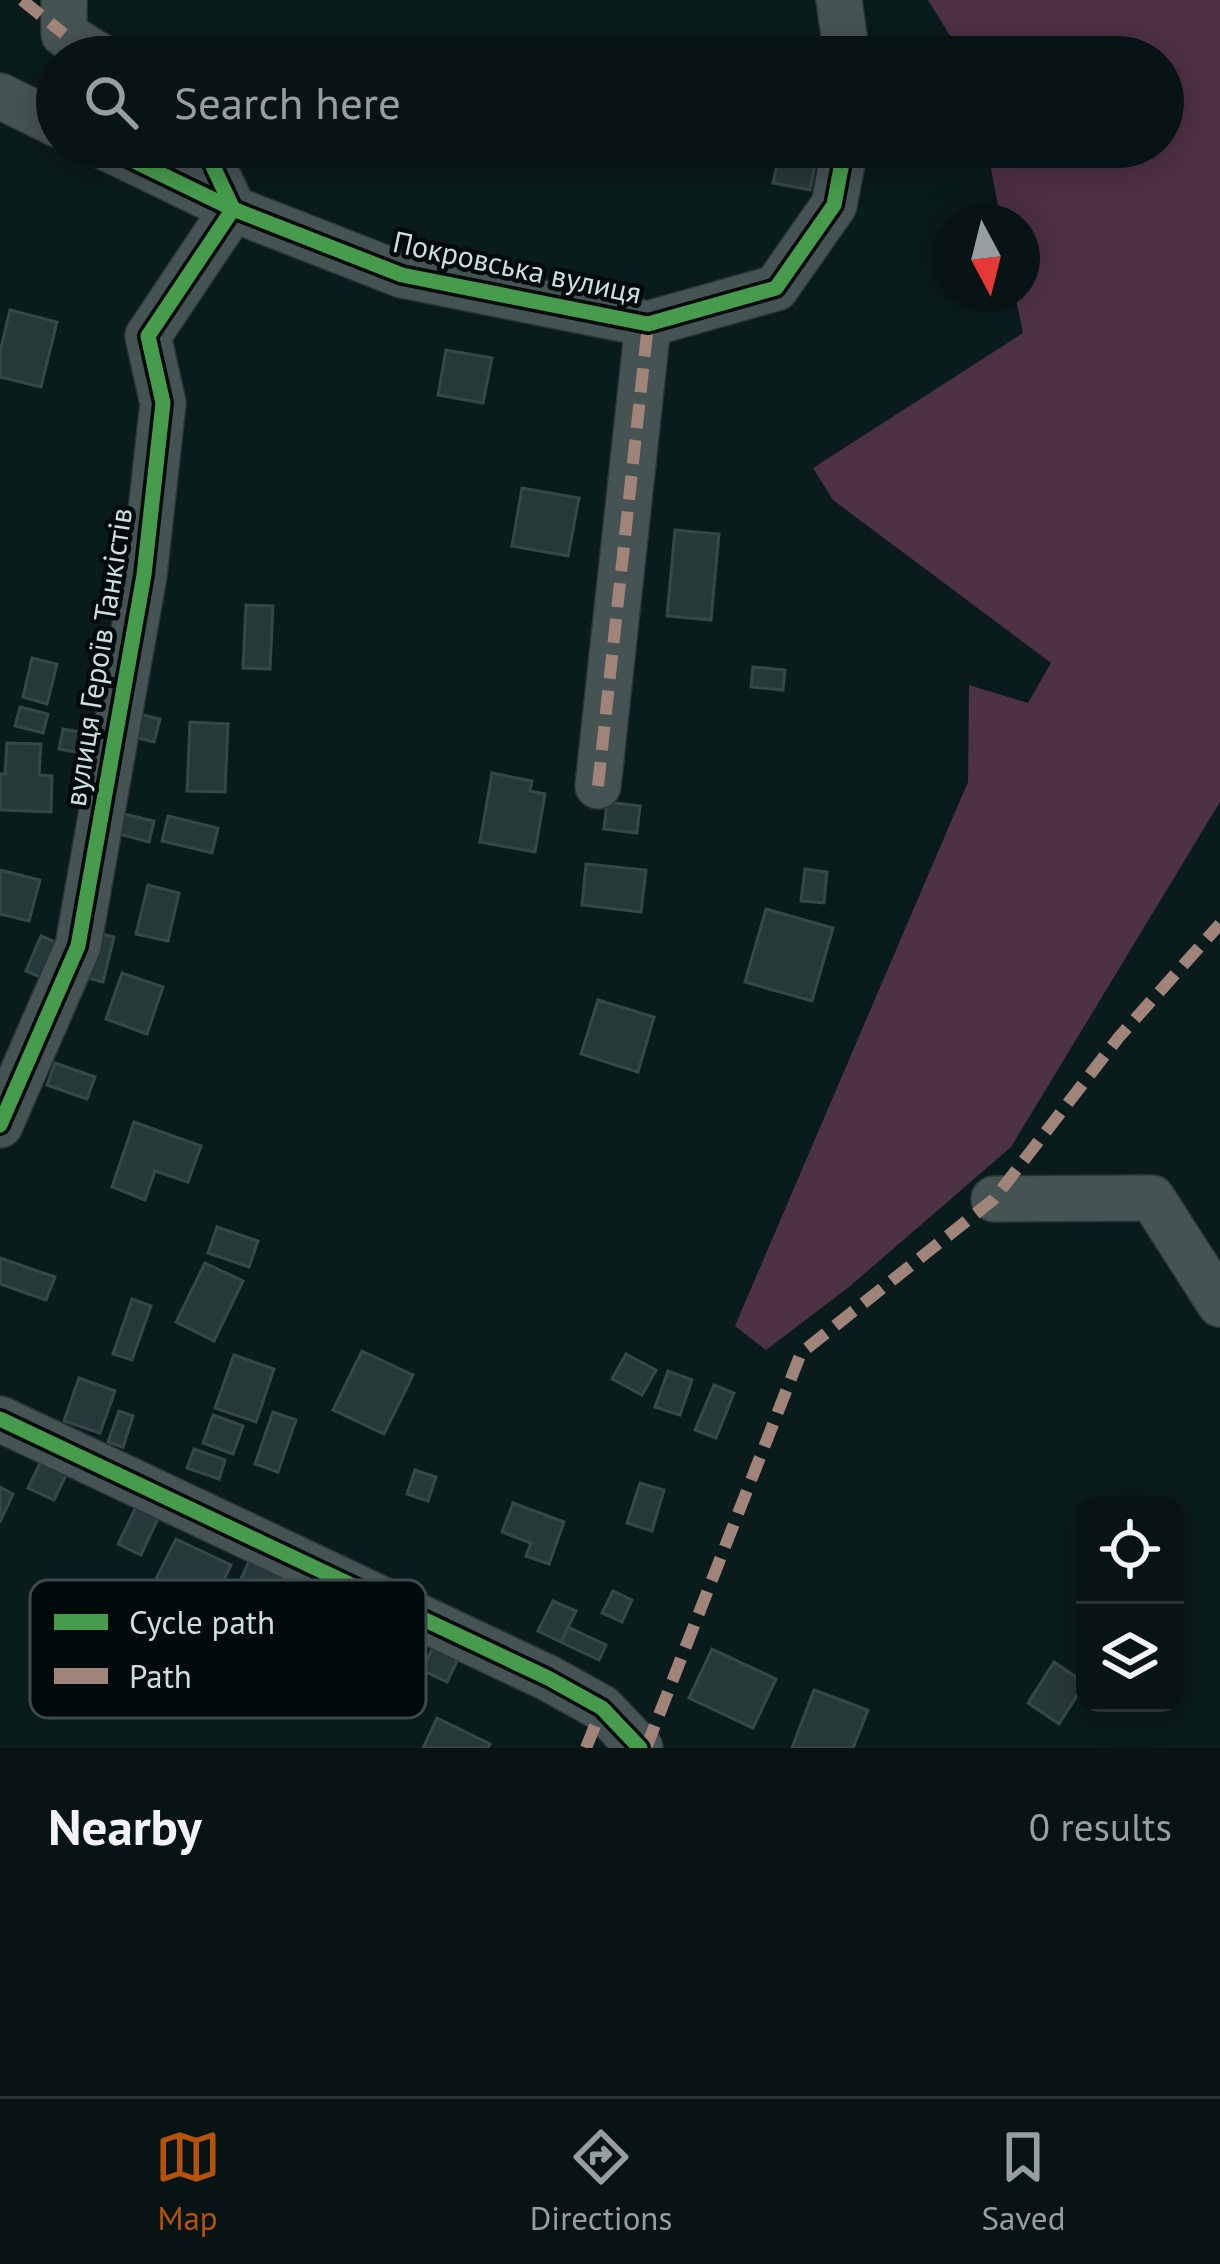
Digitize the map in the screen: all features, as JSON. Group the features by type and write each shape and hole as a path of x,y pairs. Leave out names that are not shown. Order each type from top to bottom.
{"street":[{"path":"64,0 67,36"},
{"path":"839,0 844,36"},
{"path":"0,96 36,114"},
{"name":"Покровська вулиця","path":"148,168 233,209 402,275 648,324 776,287 834,205 840,168"},
{"path":"214,168 233,209"},
{"name":"вулиця Героїв Танкістів","path":"0,1125 78,946 144,575 164,404 148,336 233,209"},
{"name":"Покровська вулиця","path":"598,787 648,324"},
{"path":"994,1199 1152,1198 1220,1304"},
{"path":"0,1419 341,1580"},
{"path":"426,1620 602,1708 640,1748"}],"shaded area":[{"path":"928,0 1220,0 1220,802 1011,1147 849,1287 766,1350 735,1326 968,782 969,685 1028,703 1051,663 833,500 813,468 1023,333 1019,312 1040,312 1040,204 998,204 991,168 1184,168 1184,36 950,36"}],"building":[{"path":"776,168 814,168 810,190 773,183"},
{"path":"10,310 57,322 41,387 0,377 0,352"},
{"path":"446,350 492,358 483,403 438,395"},
{"path":"522,488 579,498 568,556 512,546"},
{"path":"675,530 719,534 711,620 667,616"},
{"path":"246,605 273,606 270,669 243,668"},
{"path":"32,658 57,664 47,704 23,697"},
{"path":"753,667 785,670 783,690 751,687"},
{"path":"20,707 48,714 43,733 15,726"},
{"path":"135,713 160,719 154,742 129,736"},
{"path":"190,722 228,724 225,792 187,791"},
{"path":"63,729 97,735 93,755 59,749"},
{"path":"7,743 41,744 39,775 52,776 51,812 0,810 0,774 5,774"},
{"path":"492,773 532,781 530,791 545,794 535,852 480,842"},
{"path":"607,802 640,806 637,833 604,829"},
{"path":"120,813 154,821 149,842 115,833"},
{"path":"168,816 218,828 212,853 162,841"},
{"path":"586,864 646,870 641,912 582,905"},
{"path":"805,869 827,872 824,903 801,901"},
{"path":"0,870 40,880 29,921 0,914"},
{"path":"148,885 179,893 168,941 136,934"},
{"path":"766,909 833,928 812,1001 745,982"},
{"path":"95,932 114,937 103,982 84,977"},
{"path":"41,936 60,944 45,979 26,971"},
{"path":"122,973 163,987 147,1034 106,1019"},
{"path":"598,1000 654,1017 638,1072 581,1054"},
{"path":"55,1063 95,1077 87,1099 47,1085"},
{"path":"134,1122 201,1146 188,1182 155,1171 145,1200 112,1187"},
{"path":"217,1227 258,1241 249,1267 208,1253"},
{"path":"0,1258 55,1277 46,1300 0,1284"},
{"path":"205,1263 243,1281 214,1341 176,1322"},
{"path":"132,1299 151,1306 132,1360 113,1354"},
{"path":"362,1351 413,1375 384,1434 333,1410"},
{"path":"626,1354 656,1370 642,1395 612,1379"},
{"path":"234,1355 274,1369 256,1422 215,1408"},
{"path":"668,1371 692,1380 680,1415 655,1407"},
{"path":"79,1378 115,1391 100,1433 64,1421"},
{"path":"714,1385 734,1393 716,1438 695,1430"},
{"path":"119,1411 133,1416 123,1447 108,1442"},
{"path":"273,1412 296,1420 278,1472 255,1464"},
{"path":"213,1415 243,1426 233,1454 203,1443"},
{"path":"194,1449 225,1460 219,1479 187,1468"},
{"path":"43,1457 69,1469 54,1500 28,1488"},
{"path":"415,1470 436,1477 428,1501 407,1494"},
{"path":"640,1483 664,1490 652,1531 627,1523"},
{"path":"0,1487 13,1494 0,1522"},
{"path":"139,1501 161,1512 141,1555 118,1544"},
{"path":"513,1503 564,1522 549,1564 526,1556 531,1543 502,1532"},
{"path":"176,1539 231,1565 224,1580 156,1580"},
{"path":"252,1555 305,1578 304,1580 240,1580"},
{"path":"613,1591 632,1600 622,1622 602,1613"},
{"path":"553,1601 576,1611 561,1642 538,1631"},
{"path":"568,1627 606,1645 599,1660 561,1642"},
{"path":"437,1639 462,1651 447,1682 426,1672"},
{"path":"712,1649 776,1679 753,1728 689,1698"},
{"path":"1054,1662 1076,1677 1076,1697 1059,1724 1028,1703"},
{"path":"814,1690 868,1710 853,1748 792,1748"},
{"path":"437,1718 490,1744 488,1748 423,1748"}],"marked path":[{"path":"22,0 64,34"},
{"path":"598,786 648,324"},
{"path":"646,1748 801,1353 994,1199 1119,1037 1220,924"},
{"path":"586,1748 602,1708"}],"cycle path":[{"path":"148,168 233,209 402,275 648,324 776,288 834,205 841,168"},
{"path":"0,1125 78,946 144,575 163,403 148,336 233,209 214,168"},
{"path":"0,1419 341,1580"},
{"path":"426,1620 602,1708 640,1748"}]}
